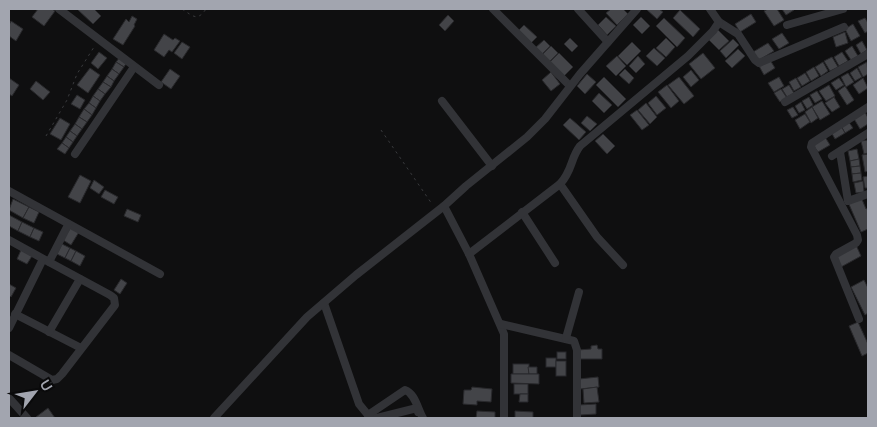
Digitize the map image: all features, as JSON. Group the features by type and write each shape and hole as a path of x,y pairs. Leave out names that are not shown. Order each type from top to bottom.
{"street":[{"path":"59,9 159,85"},
{"path":"492,9 570,86"},
{"path":"578,9 608,42"},
{"path":"214,418 307,317 378,256 444,206 528,137 637,9"},
{"path":"710,9 719,22 738,34 759,63 844,27"},
{"path":"787,25 843,9"},
{"path":"469,254 560,184 568,176 576,150 688,56 713,31 719,22"},
{"path":"785,102 868,54"},
{"path":"75,154 134,66"},
{"path":"442,101 492,166"},
{"path":"859,319 834,257 856,243 857,236 811,147 812,143 868,107"},
{"path":"832,156 868,133"},
{"path":"840,152 848,201 868,194"},
{"path":"560,184 597,237 623,265"},
{"path":"9,191 160,274"},
{"path":"444,206 469,254 504,334 504,418"},
{"path":"522,212 555,263"},
{"path":"9,328 12,318 68,224"},
{"path":"9,240 110,295 115,301 115,305 62,374 52,380 9,355"},
{"path":"50,332 80,279"},
{"path":"566,338 579,292"},
{"path":"324,303 359,404 374,417"},
{"path":"12,318 50,332 81,348"},
{"path":"501,324 574,341 578,350 577,418"},
{"path":"374,417 405,390 409,391 412,395 421,418"},
{"path":"9,398 27,418"},
{"path":"374,417 418,408"}],"path":[{"path":"182,9 194,17 198,17 206,9"},
{"path":"46,136 67,100 77,74 99,40"},
{"path":"381,130 436,211"}],"building":[{"path":"38,9 52,9 55,11 44,26 32,17"},
{"path":"77,9 94,9 101,16 93,24"},
{"path":"611,9 623,9 628,14 617,25 606,13"},
{"path":"646,9 659,9 663,12 657,19"},
{"path":"777,9 784,20 774,26 764,11"},
{"path":"782,9 793,9 794,10 786,15"},
{"path":"680,10 700,29 693,37 673,18"},
{"path":"751,14 756,22 740,32 735,24"},
{"path":"448,15 454,21 445,31 439,25"},
{"path":"132,16 137,19 135,26 123,45 113,39 126,19 129,22"},
{"path":"606,17 616,26 607,35 598,25"},
{"path":"641,17 650,26 642,34 633,25"},
{"path":"664,18 685,38 677,47 656,26"},
{"path":"865,18 868,23 868,31 865,33 858,21"},
{"path":"11,21 23,29 16,41 9,36"},
{"path":"853,24 860,36 851,41 845,29"},
{"path":"524,25 537,37 530,44 517,32"},
{"path":"718,30 729,41 719,50 708,39"},
{"path":"845,32 848,43 836,47 833,37"},
{"path":"782,33 789,43 779,49 772,39"},
{"path":"164,34 173,40 175,38 180,41 172,52 169,50 164,57 154,50"},
{"path":"570,38 578,46 572,52 564,44"},
{"path":"666,38 675,47 666,57 656,48"},
{"path":"733,39 739,45 726,58 720,51"},
{"path":"544,40 550,46 542,54 535,48"},
{"path":"862,41 867,50 861,54 856,45"},
{"path":"182,42 190,47 182,59 174,53"},
{"path":"632,42 641,51 627,65 618,56"},
{"path":"768,43 774,51 759,60 753,52"},
{"path":"551,46 558,53 549,62 542,55"},
{"path":"852,46 858,56 851,60 845,51"},
{"path":"654,48 665,58 657,66 646,56"},
{"path":"738,49 745,56 732,68 725,61"},
{"path":"99,52 107,58 98,69 91,63"},
{"path":"842,52 848,61 839,66 834,57"},
{"path":"559,53 573,67 564,76 550,62"},
{"path":"703,53 715,68 701,79 689,64"},
{"path":"617,56 626,66 616,76 606,66"},
{"path":"638,56 645,64 636,73 629,66"},
{"path":"120,57 127,62 124,67 116,62"},
{"path":"832,57 838,67 830,71 824,61"},
{"path":"770,60 775,68 764,75 759,66"},
{"path":"116,62 124,67 119,74 112,69"},
{"path":"823,62 828,71 821,76 815,67"},
{"path":"867,62 868,74 863,77 858,67"},
{"path":"814,67 819,76 811,81 806,72"},
{"path":"90,68 100,75 88,93 77,85"},
{"path":"857,68 862,77 855,81 850,73"},
{"path":"112,69 119,74 114,81 107,76"},
{"path":"170,69 180,76 171,89 161,82"},
{"path":"625,69 634,78 629,84 619,75"},
{"path":"691,70 699,80 691,87 683,77"},
{"path":"551,72 560,84 551,91 542,80"},
{"path":"805,73 810,81 802,86 797,78"},
{"path":"848,73 854,82 846,87 841,77"},
{"path":"587,74 596,82 585,94 577,86"},
{"path":"107,76 114,81 111,87 103,82"},
{"path":"604,77 626,99 618,107 596,85"},
{"path":"679,77 694,96 684,104 668,85"},
{"path":"779,77 784,86 774,92 768,83"},
{"path":"9,78 19,85 12,96 9,94"},
{"path":"796,78 801,87 794,91 789,82"},
{"path":"839,78 844,85 836,90 831,83"},
{"path":"863,78 868,88 859,94 853,85"},
{"path":"36,81 50,92 43,100 30,89"},
{"path":"103,82 111,87 105,94 98,89"},
{"path":"667,85 679,101 671,108 658,92"},
{"path":"789,85 794,93 787,97 782,89"},
{"path":"829,85 835,96 826,101 819,91"},
{"path":"845,86 854,100 847,105 838,91"},
{"path":"98,89 105,94 100,101 93,96"},
{"path":"781,89 787,98 780,102 774,93"},
{"path":"817,91 822,99 815,103 810,95"},
{"path":"599,93 612,105 604,113 592,101"},
{"path":"77,95 85,100 80,109 71,104"},
{"path":"93,96 100,101 96,108 89,103"},
{"path":"656,96 666,108 657,115 648,103"},
{"path":"809,97 813,105 807,109 802,101"},
{"path":"834,97 840,107 832,112 825,103"},
{"path":"822,101 830,114 820,120 812,107"},
{"path":"801,102 805,110 799,113 795,106"},
{"path":"89,103 96,108 92,115 84,109"},
{"path":"646,103 657,117 650,124 638,110"},
{"path":"793,107 798,115 792,118 787,110"},
{"path":"812,107 818,118 811,123 805,112"},
{"path":"84,109 92,115 87,122 79,117"},
{"path":"637,110 649,125 642,130 630,115"},
{"path":"864,110 868,118 868,124 860,129 853,117"},
{"path":"805,114 810,122 800,129 795,120"},
{"path":"587,116 597,124 590,131 581,123"},
{"path":"79,117 87,122 82,129 75,124"},
{"path":"60,118 70,124 61,140 50,134"},
{"path":"570,118 586,132 579,140 563,125"},
{"path":"848,121 853,128 845,133 841,126"},
{"path":"75,124 82,129 77,136 70,131"},
{"path":"841,126 845,133 835,139 831,132"},
{"path":"70,131 77,136 73,142 66,137"},
{"path":"603,134 615,146 607,154 595,141"},
{"path":"66,137 73,142 69,148 62,143"},
{"path":"825,137 830,145 818,152 813,145"},
{"path":"868,140 868,153 864,154 861,141"},
{"path":"62,143 69,148 65,154 57,149"},
{"path":"857,149 859,159 850,161 848,151"},
{"path":"868,154 868,171 865,172 862,155"},
{"path":"859,159 860,166 851,167 850,161"},
{"path":"860,166 861,173 852,174 851,167"},
{"path":"861,173 862,180 853,182 852,174"},
{"path":"80,175 91,181 80,203 68,197"},
{"path":"868,176 868,188 865,188 863,177"},
{"path":"94,180 104,187 99,194 90,188"},
{"path":"863,181 864,192 856,193 854,183"},
{"path":"105,190 118,197 114,204 101,197"},
{"path":"861,197 866,209 868,208 868,229 861,232 848,202"},
{"path":"13,199 29,207 23,218 9,210"},
{"path":"29,207 39,212 34,223 23,218"},
{"path":"127,209 141,215 138,222 124,216"},
{"path":"9,215 22,222 18,231 9,226"},
{"path":"22,222 34,228 30,237 18,231"},
{"path":"71,227 79,232 71,245 63,240"},
{"path":"34,228 43,232 39,241 30,237"},
{"path":"62,244 70,248 65,258 57,254"},
{"path":"856,245 861,256 841,267 835,255"},
{"path":"70,248 76,251 71,261 65,258"},
{"path":"21,250 32,256 27,264 17,259"},
{"path":"76,251 85,256 80,266 71,261"},
{"path":"121,279 127,283 120,294 114,290"},
{"path":"864,280 868,288 868,313 865,315 851,287"},
{"path":"9,284 16,288 11,297 9,295"},
{"path":"858,322 868,344 868,353 862,356 849,326"},
{"path":"597,345 598,349 602,349 602,359 578,359 578,350 591,349 591,346"},
{"path":"557,352 566,352 566,359 557,359"},
{"path":"546,358 556,358 556,367 546,367"},
{"path":"556,361 566,361 566,376 556,376"},
{"path":"513,364 529,364 529,374 513,374"},
{"path":"528,367 537,367 537,374 529,374"},
{"path":"511,374 539,374 539,384 511,383"},
{"path":"598,377 599,387 580,389 579,379"},
{"path":"514,384 528,384 528,394 514,394"},
{"path":"472,387 492,389 491,402 477,401 477,405 463,404 464,390 471,390"},
{"path":"597,387 599,402 584,403 583,389"},
{"path":"520,394 528,394 528,402 519,402"},
{"path":"596,404 596,414 580,415 579,405"},
{"path":"48,408 55,418 36,417"},
{"path":"477,411 495,412 495,418 476,418"},
{"path":"515,411 533,412 533,418 515,418"}]}
